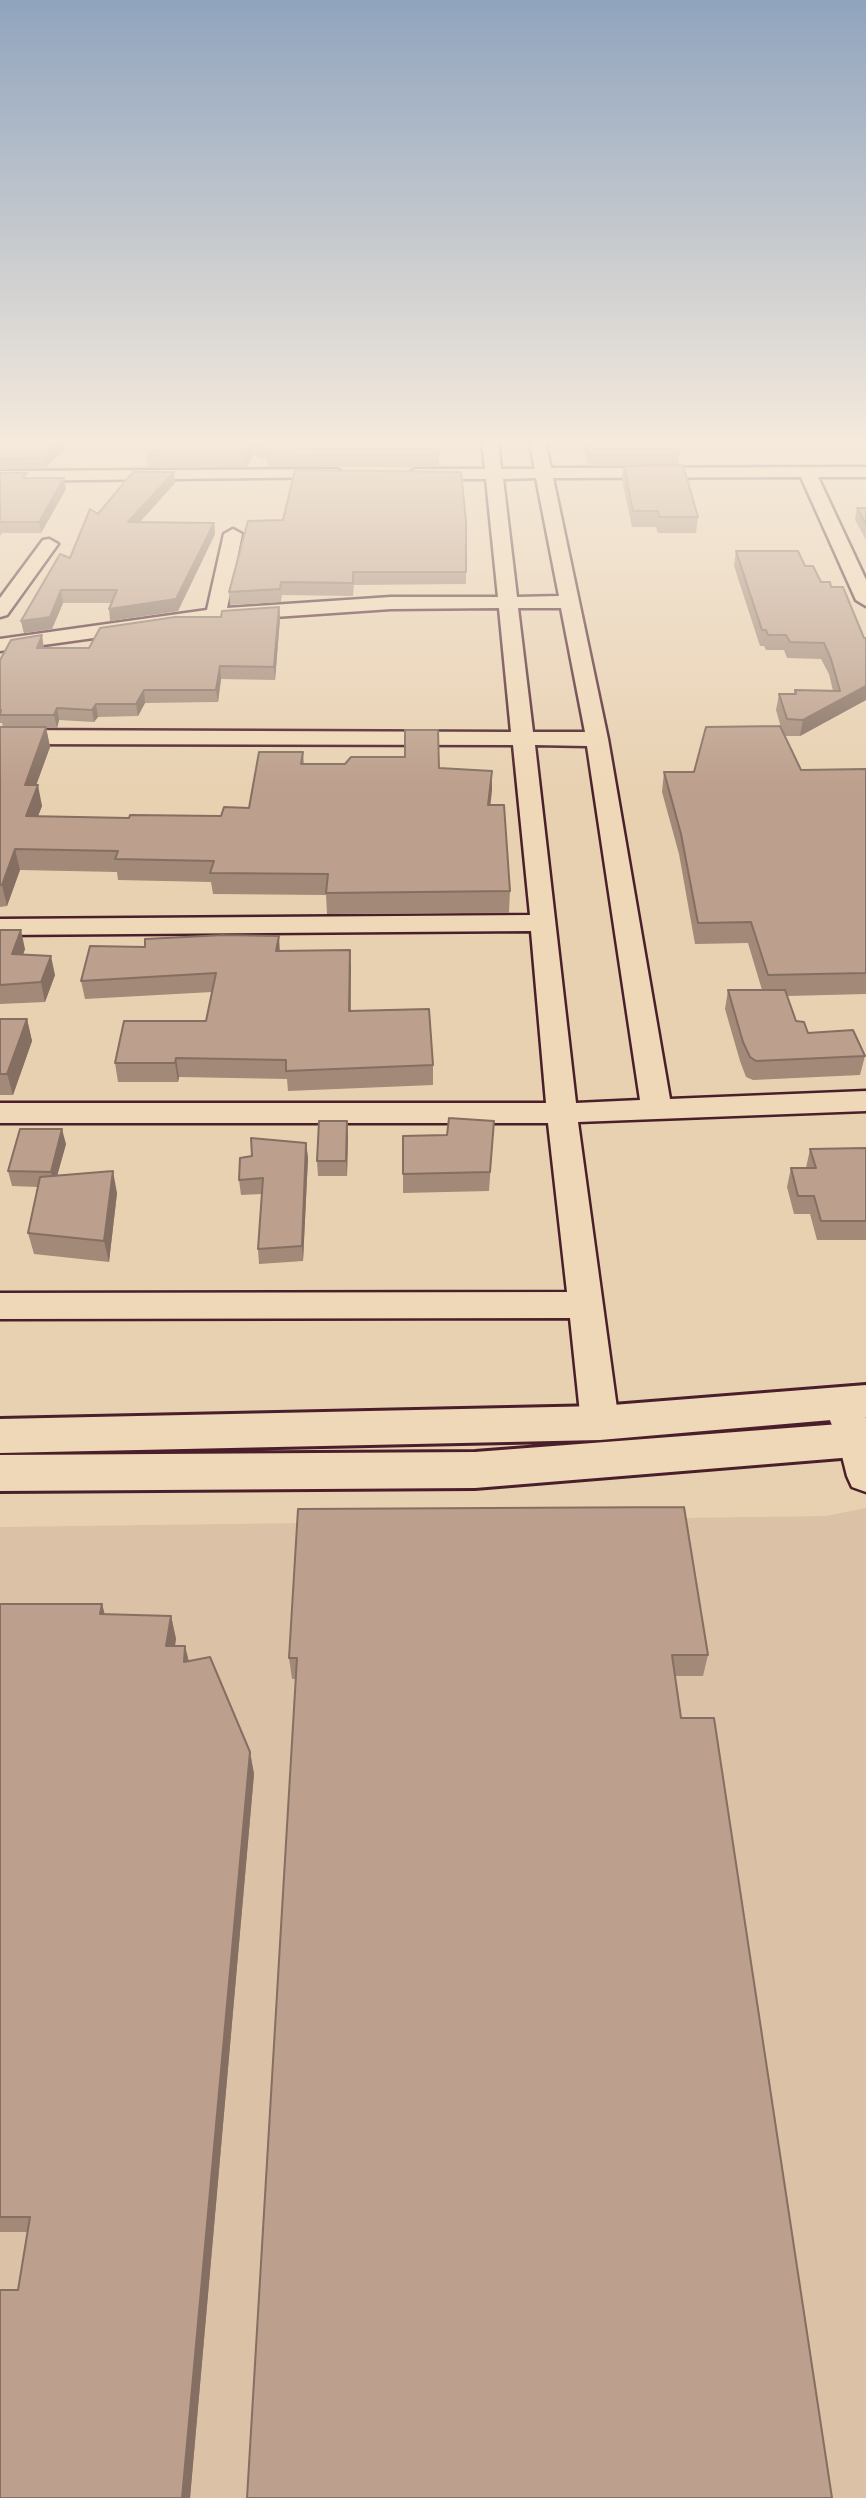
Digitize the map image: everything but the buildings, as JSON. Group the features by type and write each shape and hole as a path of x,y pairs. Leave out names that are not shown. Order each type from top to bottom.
{"main road":[{"path":"0,1436 600,1423 859,1432"},
{"path":"0,1473 475,1470 859,1432"}],"street":[{"path":"0,611 40,557"},
{"path":"216,615 228,557"},
{"path":"504,557 530,781 562,1113 600,1423"},
{"path":"559,557 597,739 657,1111"},
{"path":"846,557 866,600"},
{"path":"0,645 216,615 391,603 568,602"},
{"path":"0,737 597,739"},
{"path":"0,926 543,923"},
{"path":"0,1113 562,1113 866,1101"},
{"path":"0,1306 586,1305"}],"shaded area":[{"path":"866,1508 866,2498 0,2498 0,1527 826,1516"}]}
